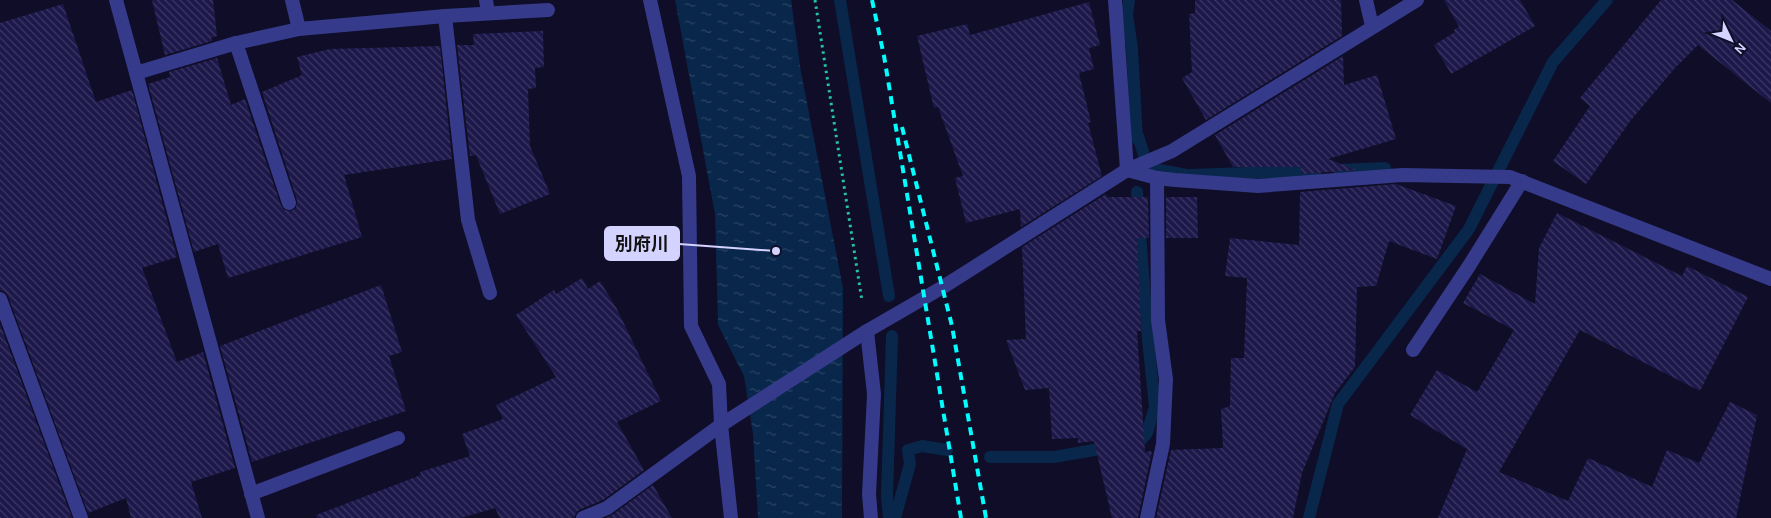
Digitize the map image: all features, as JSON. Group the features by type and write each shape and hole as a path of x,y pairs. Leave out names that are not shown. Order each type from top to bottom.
{"street":[{"path":"116,0 258,518"},
{"path":"292,0 299,29"},
{"path":"650,0 689,176 691,326 719,384 721,425 731,518"},
{"path":"1114,0 1128,170"},
{"path":"1366,0 1372,26"},
{"path":"583,518 608,513 721,425 867,331 943,287 1128,170 1172,151 1417,0"},
{"path":"136,73 236,43 299,29 445,16 487,6 548,10"},
{"path":"445,16 468,220 490,293"},
{"path":"236,43 289,203"},
{"path":"1128,170 1157,178 1258,186 1402,175 1481,176 1516,179 1771,279"},
{"path":"1147,518 1163,444 1166,379 1158,320 1157,178"},
{"path":"1413,350 1469,266 1516,179"},
{"path":"0,299 81,518"},
{"path":"867,331 874,394 869,494 871,518"},
{"path":"251,494 398,438"}],"path":[{"path":"815,0 867,331"}],"water":[{"path":"675,0 791,0 801,72 843,288 842,518 758,518 753,434 744,376 718,325 715,214"}],"building":[{"path":"152,0 213,0 217,36 211,38 212,41 165,55"},
{"path":"1195,0 1341,0 1342,36 1206,120 1182,78 1192,72 1189,14 1195,13"},
{"path":"1444,0 1520,0 1535,26 1451,74 1434,45 1455,32 1454,30 1459,27"},
{"path":"1661,0 1732,0 1771,31 1771,103 1698,45 1675,68 1631,120 1586,184 1553,161 1590,106 1580,98"},
{"path":"1089,2 1100,45 1089,48 1094,69 1079,73 1091,122 1088,123 1102,176 1021,227 1020,209 966,223 955,178 963,176 938,107 934,108 917,36 967,24 970,35"},
{"path":"63,4 96,102 132,90 177,257 142,268 177,362 203,352 235,468 191,482 202,518 131,518 126,498 88,513 8,296 0,290 0,23"},
{"path":"543,31 544,67 535,68 536,88 528,89 530,146 550,194 500,214 476,155 470,156 457,45 474,45 473,34"},
{"path":"440,46 452,159 344,175 362,237 228,278 218,244 194,252 148,84 170,77 169,72 217,58 231,105 245,99 281,206 284,210 291,211 296,208 297,200 262,92 302,75 297,57 330,49"},
{"path":"1343,56 1344,85 1377,75 1396,139 1328,159 1357,170 1301,174 1301,167 1233,167 1215,135"},
{"path":"1396,184 1456,206 1437,259 1389,241 1376,286 1357,287 1355,367 1335,393 1302,473 1293,518 1156,518 1171,450 1223,448 1221,409 1230,406 1231,358 1244,358 1247,278 1225,276 1230,238 1299,245 1300,192"},
{"path":"1106,194 1107,197 1148,197 1149,238 1137,238 1141,331 1137,331 1145,452 1152,451 1138,518 1112,518 1094,441 1078,443 1078,438 1052,439 1049,388 1025,390 1006,340 1026,339 1022,247"},
{"path":"1166,197 1197,197 1198,238 1166,238"},
{"path":"1557,213 1682,276 1687,266 1748,297 1700,391 1580,330 1499,472 1568,501 1588,458 1652,487 1667,450 1699,463 1730,402 1757,415 1736,518 1438,518 1467,449 1410,415 1437,370 1477,392 1514,330 1463,303 1480,274 1535,304 1539,248"},
{"path":"582,278 588,289 600,281 617,309 661,401 617,422 644,470 603,500 579,510 574,518 500,518 495,508 461,518 317,518 316,515 421,475 420,472 470,456 462,434 503,419 496,405 556,377 516,315 554,290 556,294"},
{"path":"381,285 402,352 389,356 406,411 252,462 220,346"},
{"path":"0,324 72,518 0,518"},
{"path":"653,485 672,518 606,518 612,515"}],"waterway":[{"path":"840,0 889,296"},
{"path":"1129,0 1127,15 1132,48 1137,139"},
{"path":"1309,518 1338,404 1469,229 1553,62 1607,0"},
{"path":"1138,136 1148,168 1187,175 1316,171"},
{"path":"1339,170 1385,168"},
{"path":"1131,443 1139,442 1147,433 1155,407 1137,192"},
{"path":"889,518 887,496 892,336"},
{"path":"895,518 910,464 908,450 922,446 947,450"},
{"path":"990,457 1054,457 1111,447"}],"railway":[{"path":"872,0 884,56 961,518"},
{"path":"902,127 952,326 986,518"}],"place":[{"name":"別府川","path":"776,251"}]}
